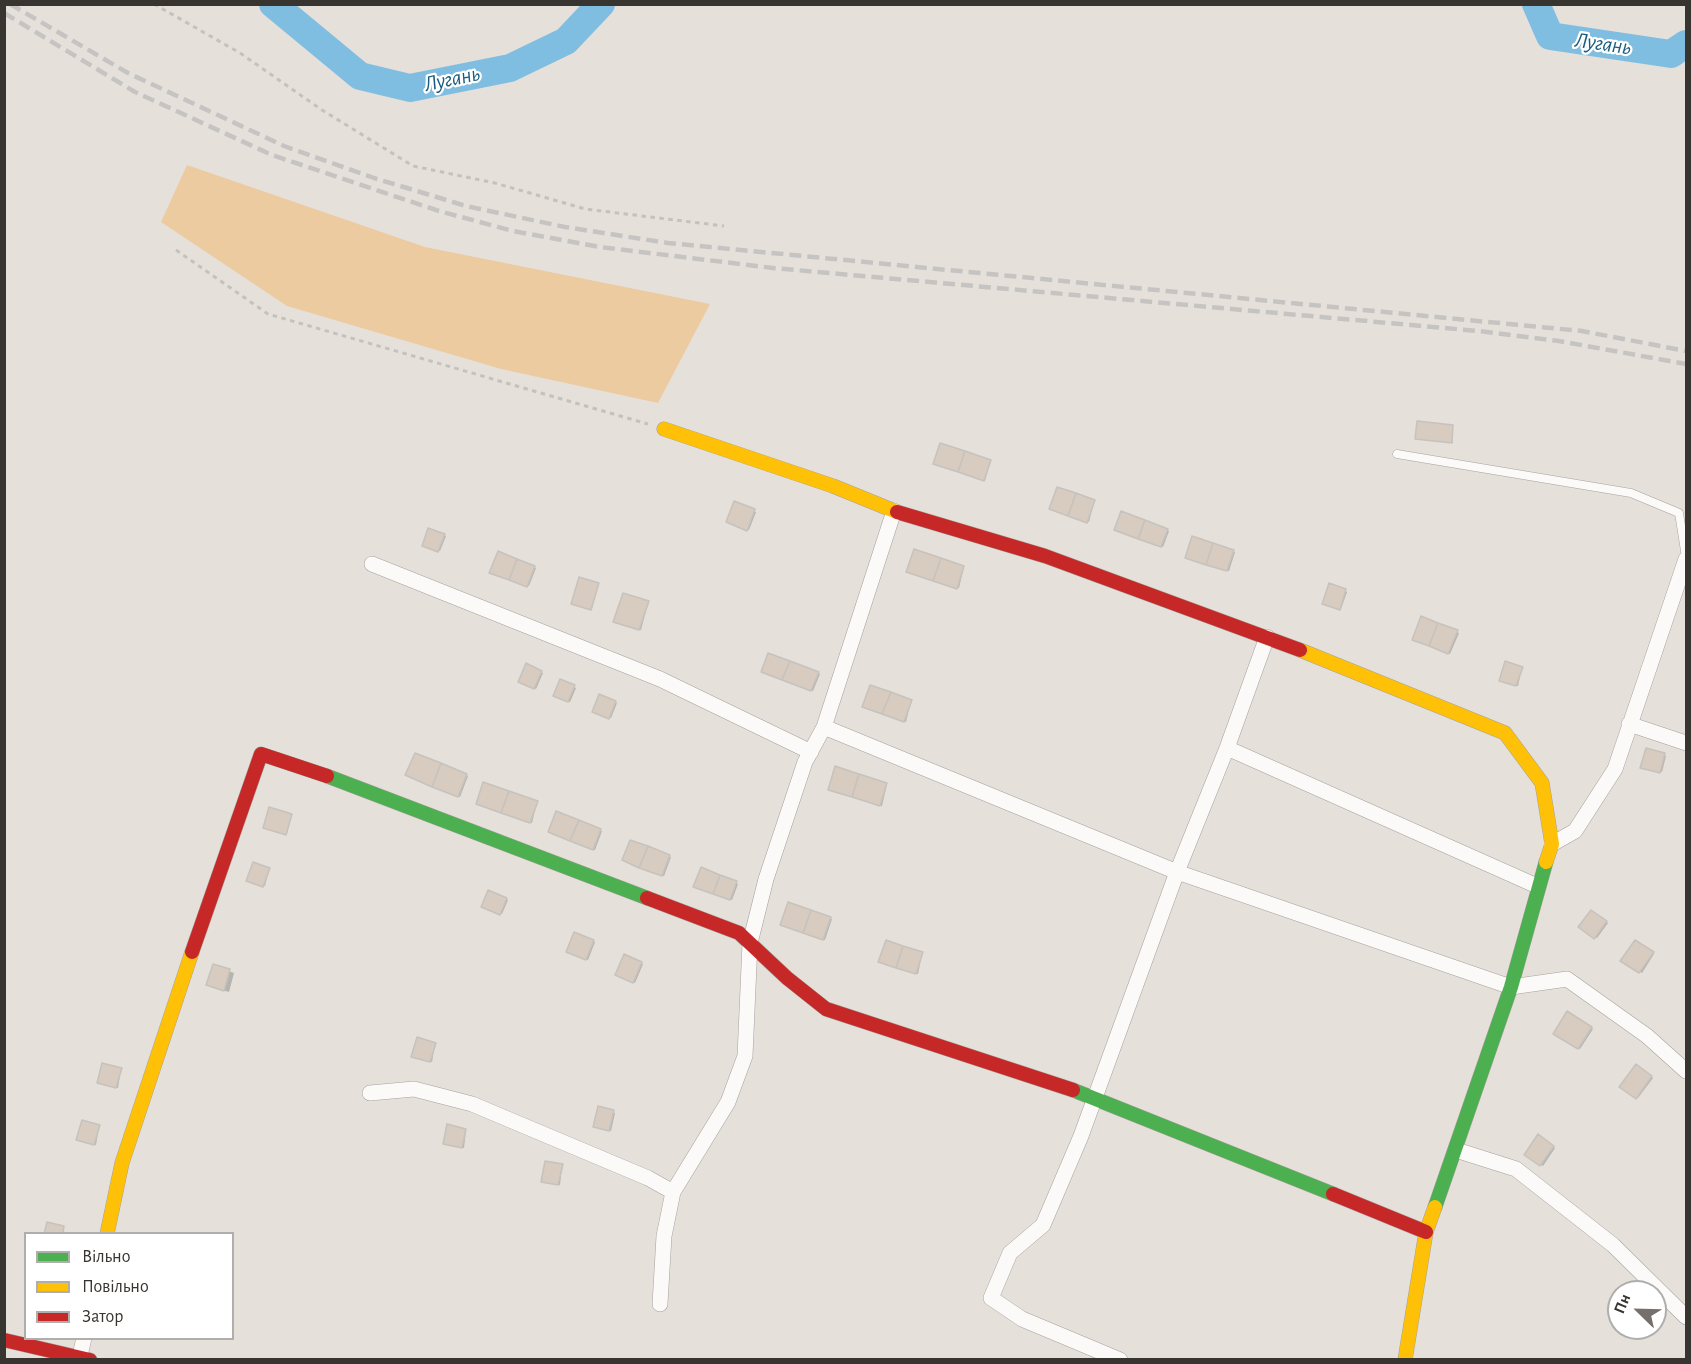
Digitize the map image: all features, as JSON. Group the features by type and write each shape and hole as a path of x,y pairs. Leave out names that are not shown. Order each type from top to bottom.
{"street":[{"path":"664,429 833,486 894,511 1045,556 1267,637 1505,732 1542,783 1552,844 1537,886 1511,987 1426,1232 1405,1359"},
{"path":"660,1304 664,1236 673,1192 728,1102 746,1056 750,943 766,879 811,752 824,727 894,511"},
{"path":"1552,844 1575,831 1615,769 1686,558"},
{"path":"372,564 660,679 811,752"},
{"path":"1120,1359 1022,1319 991,1298 1010,1253 1043,1225 1096,1098 1177,872 1227,748 1267,637"},
{"path":"1629,724 1686,743"},
{"path":"824,727 1177,872 1511,987 1567,979 1647,1036 1686,1071"},
{"path":"1227,748 1537,886"},
{"path":"107,1232 122,1163 150,1073 261,754 353,785 739,933 826,1009 1096,1098 1426,1232"},
{"path":"370,1093 414,1089 472,1104 648,1178 673,1192"},
{"path":"1456,1150 1516,1169 1613,1245 1686,1317"},
{"path":"4,1340 83,1358 84,1340"}],"lane":[{"path":"1397,454 1631,492 1679,513 1686,558"}],"path":[{"path":"154,4 240,53 322,110 412,166 495,183 585,209 724,226"},
{"path":"176,250 268,314 664,429"}],"shaded area":[{"path":"187,165 425,247 710,304 658,403 501,369 287,306 161,222"}],"building":[{"path":"1417,421 1453,425 1452,443 1415,439"},
{"path":"940,443 965,451 958,472 933,464"},
{"path":"965,451 991,460 984,481 958,472"},
{"path":"1057,487 1076,493 1068,516 1049,509"},
{"path":"1076,493 1095,500 1087,523 1068,516"},
{"path":"734,501 755,509 747,531 726,522"},
{"path":"1121,511 1145,520 1138,539 1114,530"},
{"path":"1145,520 1168,529 1161,547 1138,539"},
{"path":"428,528 445,534 438,552 422,546"},
{"path":"1192,536 1213,543 1206,565 1185,558"},
{"path":"1213,543 1234,550 1227,571 1206,565"},
{"path":"914,549 941,558 933,581 906,572"},
{"path":"498,551 517,559 509,580 489,573"},
{"path":"941,558 964,566 957,589 933,581"},
{"path":"517,559 535,566 527,587 509,580"},
{"path":"579,577 599,583 591,610 571,604"},
{"path":"1329,583 1346,589 1340,610 1322,604"},
{"path":"623,593 649,601 639,630 613,622"},
{"path":"1421,616 1438,623 1429,646 1412,640"},
{"path":"1438,623 1458,630 1448,654 1429,646"},
{"path":"768,653 790,661 782,680 761,672"},
{"path":"790,661 819,672 811,691 782,680"},
{"path":"1505,661 1523,667 1516,686 1499,681"},
{"path":"526,663 542,671 534,689 518,682"},
{"path":"560,679 575,685 568,702 553,696"},
{"path":"870,685 891,692 882,714 862,707"},
{"path":"891,692 912,700 904,722 882,714"},
{"path":"599,694 616,701 609,719 592,712"},
{"path":"1646,748 1665,753 1660,773 1640,768"},
{"path":"415,753 441,763 432,787 405,775"},
{"path":"441,763 467,774 458,797 432,787"},
{"path":"835,766 859,774 852,797 828,790"},
{"path":"859,774 887,783 880,806 852,797"},
{"path":"483,782 509,791 501,813 476,804"},
{"path":"509,791 538,801 530,823 501,813"},
{"path":"269,807 292,814 286,835 263,828"},
{"path":"556,811 579,820 570,841 548,832"},
{"path":"579,820 601,829 593,850 570,841"},
{"path":"630,840 648,846 639,868 622,860"},
{"path":"648,846 670,855 662,876 639,868"},
{"path":"253,862 270,868 263,887 246,881"},
{"path":"701,867 720,875 713,894 693,887"},
{"path":"720,875 737,881 730,900 713,894"},
{"path":"488,890 507,898 500,915 481,907"},
{"path":"788,902 811,910 803,933 780,925"},
{"path":"811,910 831,917 823,940 803,933"},
{"path":"1591,910 1607,921 1594,939 1578,927"},
{"path":"574,932 594,940 586,960 566,952"},
{"path":"886,940 903,946 896,968 878,962"},
{"path":"1635,940 1654,952 1639,973 1620,961"},
{"path":"903,946 923,952 916,974 896,968"},
{"path":"624,954 642,962 633,983 615,975"},
{"path":"213,964 230,969 224,991 206,985"},
{"path":"1567,1011 1592,1027 1578,1049 1553,1034"},
{"path":"417,1037 436,1043 430,1062 411,1057"},
{"path":"102,1063 122,1068 116,1088 97,1083"},
{"path":"1636,1064 1652,1076 1636,1099 1619,1087"},
{"path":"598,1106 614,1110 609,1131 593,1127"},
{"path":"82,1120 100,1125 94,1145 76,1140"},
{"path":"447,1124 466,1129 462,1148 443,1144"},
{"path":"1538,1134 1554,1146 1540,1166 1524,1155"},
{"path":"545,1161 563,1164 558,1185 541,1182"},
{"path":"47,1222 64,1226 63,1232 44,1232"}],"waterway":[{"name":"Лугань","path":"273,4 360,76 410,88 510,68 566,41 601,4"},
{"name":"Лугань","path":"1536,4 1550,36 1671,54 1686,44"}],"railway":[{"path":"10,4 128,73 284,146 374,178 466,206 565,227 668,243 1582,331 1686,351"},
{"path":"4,13 135,92 272,155 439,211 513,231 600,247 773,268 1478,331 1559,341 1686,364"}],"traffic: fast":[{"path":"327,776 647,898"},
{"path":"1435,1207 1511,987 1546,862"},
{"path":"1073,1090 1333,1194"}],"traffic: slow":[{"path":"664,429 833,486 897,512"},
{"path":"1300,650 1505,733 1542,783 1552,844 1546,862"},
{"path":"107,1232 122,1163 192,952"},
{"path":"1405,1360 1426,1232 1435,1207"}],"traffic: jam":[{"path":"897,512 1045,556 1300,650"},
{"path":"192,952 261,754 327,776"},
{"path":"647,898 739,933 787,978 826,1009 1073,1090"},
{"path":"1333,1194 1426,1232"},
{"path":"4,1340 90,1360"}]}
